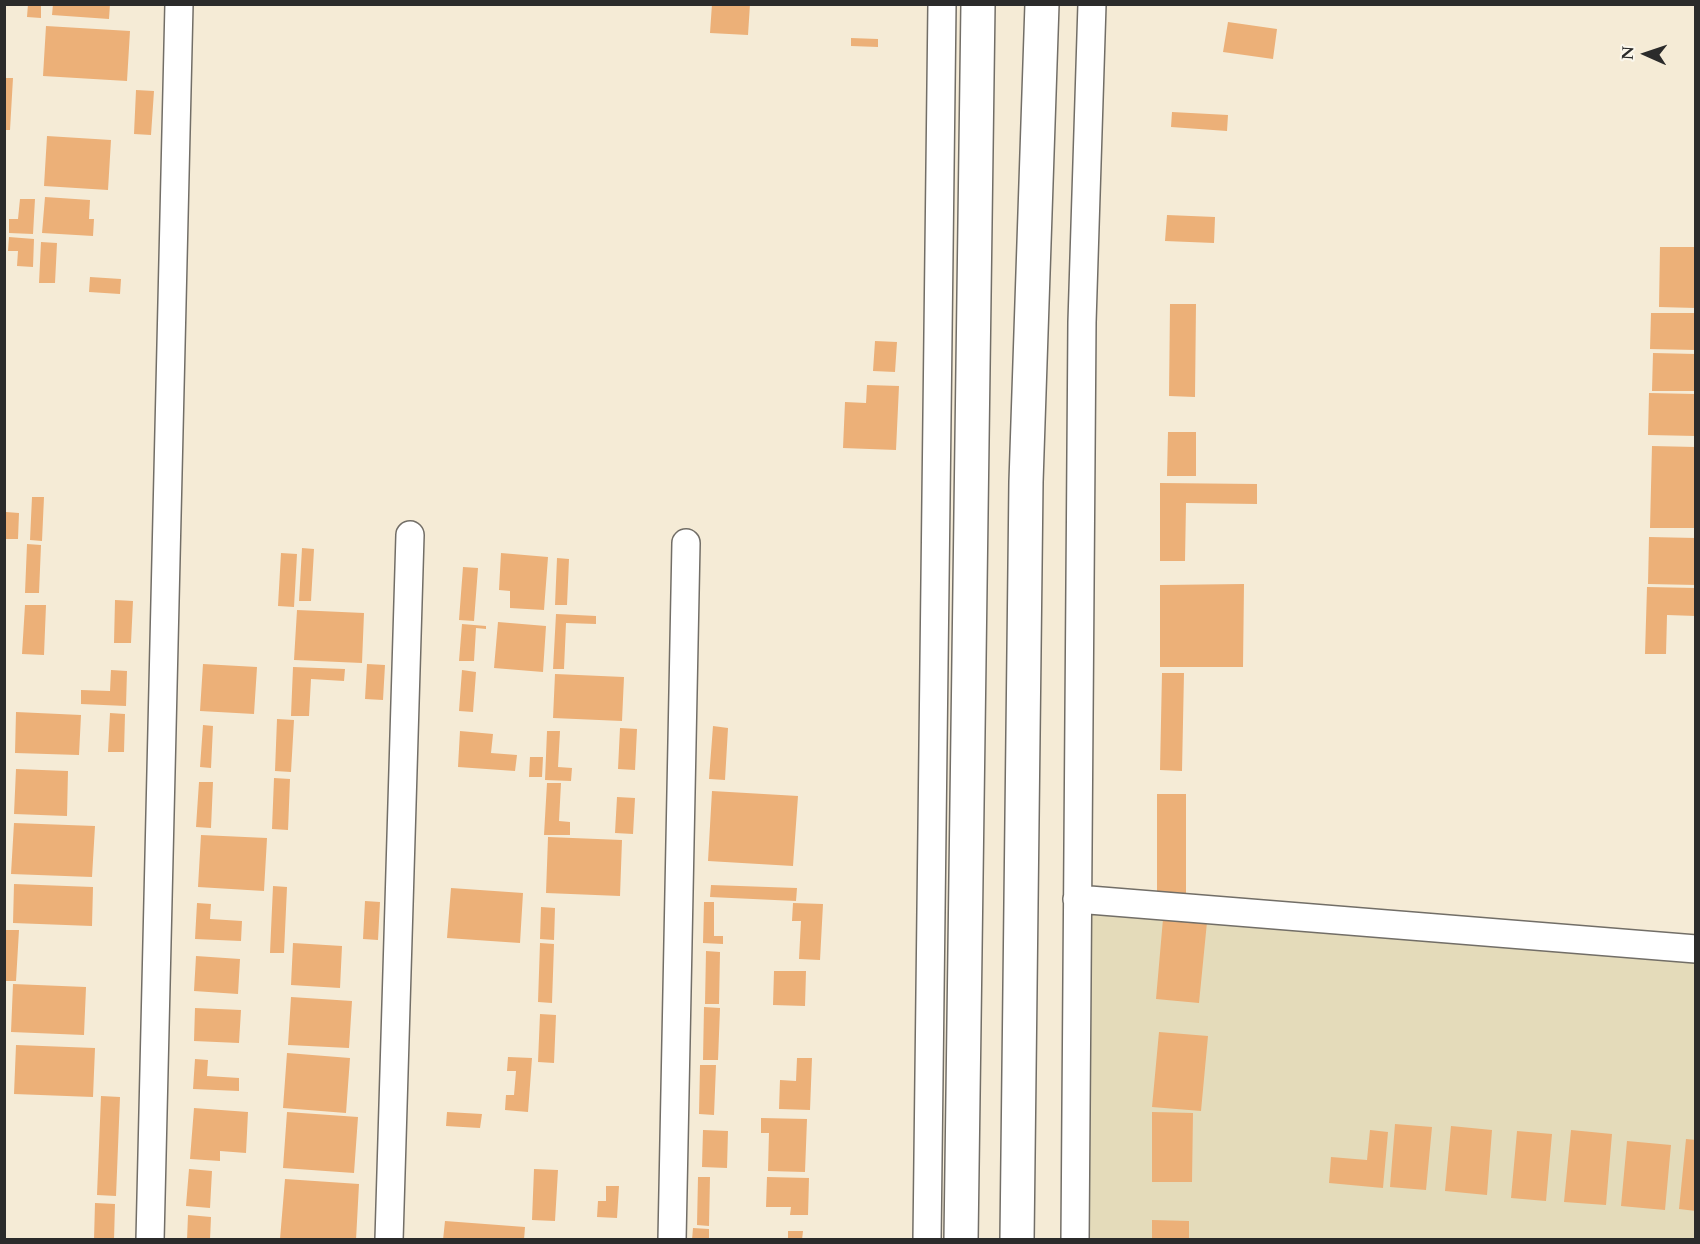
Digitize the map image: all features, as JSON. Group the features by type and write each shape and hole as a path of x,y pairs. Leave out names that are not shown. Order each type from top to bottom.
{"main road":[{"path":"962,1239 978,4"},
{"path":"1017,1239 1026,482 1042,4"}],"street":[{"path":"150,1239 179,4"},
{"path":"927,1239 942,4"},
{"path":"1075,1239 1082,322 1092,4"},
{"path":"389,1239 410,535"},
{"path":"672,1239 686,543"},
{"path":"1077,899 1695,949"}],"shaded area":[{"path":"1077,899 1695,949 1695,1239 1075,1240"}],"building":[{"path":"28,4 41,4 41,18 27,17"},
{"path":"53,4 110,4 109,19 52,15"},
{"path":"712,4 750,4 748,35 710,33"},
{"path":"1228,22 1277,29 1273,59 1223,52"},
{"path":"46,26 130,31 127,81 43,76"},
{"path":"851,38 878,39 878,47 851,46"},
{"path":"4,78 13,78 10,130 4,130"},
{"path":"136,90 154,91 151,135 134,134"},
{"path":"1172,112 1228,115 1227,131 1171,127"},
{"path":"47,136 111,140 108,190 44,186"},
{"path":"45,197 90,200 89,219 94,219 93,236 42,233"},
{"path":"20,199 35,199 33,234 9,233 9,219 18,219"},
{"path":"1167,215 1215,217 1214,243 1165,241"},
{"path":"9,237 34,239 33,267 17,266 18,251 8,251"},
{"path":"41,242 57,243 55,283 39,283"},
{"path":"1660,247 1696,247 1696,308 1659,307"},
{"path":"90,277 121,279 120,294 89,292"},
{"path":"1170,304 1196,304 1195,397 1169,396"},
{"path":"1651,313 1696,313 1696,350 1650,349"},
{"path":"875,341 897,342 895,372 873,371"},
{"path":"1653,353 1696,354 1696,391 1652,391"},
{"path":"867,385 899,386 896,450 843,448 845,402 866,403"},
{"path":"1649,393 1696,394 1696,436 1648,435"},
{"path":"1168,432 1196,432 1196,476 1167,476"},
{"path":"1652,446 1696,447 1696,528 1650,528"},
{"path":"1160,483 1257,484 1257,504 1186,503 1185,561 1160,561"},
{"path":"32,497 44,497 42,541 30,540"},
{"path":"6,512 19,513 18,539 4,539"},
{"path":"1649,537 1696,538 1696,585 1648,584"},
{"path":"27,544 41,545 39,593 25,593"},
{"path":"302,548 314,549 311,601 299,601"},
{"path":"281,553 297,554 294,607 278,606"},
{"path":"501,553 548,557 544,610 510,608 510,591 499,590"},
{"path":"557,558 569,559 567,605 555,605"},
{"path":"463,567 478,568 474,621 459,620"},
{"path":"1244,584 1243,667 1160,667 1160,585"},
{"path":"1647,587 1696,588 1696,616 1667,615 1666,654 1645,654"},
{"path":"115,600 133,601 131,643 114,643"},
{"path":"25,605 46,605 44,655 22,654"},
{"path":"297,610 364,613 362,663 294,660"},
{"path":"556,614 596,616 596,624 566,623 564,669 553,669"},
{"path":"498,622 546,626 543,672 494,668"},
{"path":"462,624 486,626 486,629 476,628 474,661 459,661"},
{"path":"203,664 257,667 254,714 200,711"},
{"path":"367,664 385,665 383,700 365,699"},
{"path":"293,667 345,669 344,681 311,679 309,716 291,716"},
{"path":"111,670 127,671 126,706 81,704 81,690 110,691"},
{"path":"462,670 476,672 473,712 459,711"},
{"path":"1162,673 1184,673 1182,771 1160,770"},
{"path":"555,674 624,677 622,721 553,718"},
{"path":"16,712 81,715 79,755 15,753"},
{"path":"110,713 125,714 124,752 108,752"},
{"path":"277,719 294,720 291,772 275,771"},
{"path":"203,725 213,726 211,768 200,767"},
{"path":"713,726 728,728 725,780 709,779"},
{"path":"620,728 637,729 635,770 618,769"},
{"path":"460,731 493,734 491,753 517,755 515,771 458,767"},
{"path":"547,731 560,731 558,767 572,768 571,781 545,780"},
{"path":"530,757 543,757 542,777 529,777"},
{"path":"16,769 68,771 67,816 14,814"},
{"path":"274,778 290,779 288,830 272,829"},
{"path":"199,782 213,782 211,828 196,827"},
{"path":"547,783 561,783 559,821 570,822 570,835 544,835"},
{"path":"712,791 798,796 793,866 708,861"},
{"path":"1157,794 1186,794 1186,895 1157,896"},
{"path":"617,797 635,798 633,834 615,833"},
{"path":"14,823 95,826 92,877 11,874"},
{"path":"201,835 267,838 264,891 198,887"},
{"path":"548,837 622,840 620,896 546,893"},
{"path":"14,884 93,887 92,926 13,923"},
{"path":"711,885 797,888 796,901 710,897"},
{"path":"273,886 287,887 284,953 270,953"},
{"path":"451,888 523,893 520,943 447,938"},
{"path":"365,901 380,902 378,940 363,939"},
{"path":"704,902 714,902 714,936 723,936 723,944 703,943"},
{"path":"197,903 211,904 210,919 242,921 241,941 195,939"},
{"path":"793,903 823,904 820,960 799,959 801,921 792,921"},
{"path":"541,907 555,908 554,940 540,939"},
{"path":"1163,919 1207,922 1199,1003 1156,999"},
{"path":"4,930 19,930 16,981 4,981"},
{"path":"293,943 342,946 340,988 291,985"},
{"path":"540,943 554,944 552,1003 538,1002"},
{"path":"706,951 720,952 719,1004 705,1004"},
{"path":"196,956 240,959 238,994 194,991"},
{"path":"774,971 806,971 805,1006 773,1005"},
{"path":"13,984 86,987 84,1035 11,1032"},
{"path":"291,997 352,1001 349,1048 288,1045"},
{"path":"704,1007 720,1008 718,1060 703,1060"},
{"path":"195,1008 241,1010 239,1043 194,1041"},
{"path":"540,1014 556,1015 554,1063 538,1062"},
{"path":"1159,1032 1208,1036 1201,1111 1152,1107"},
{"path":"16,1045 95,1048 93,1097 14,1094"},
{"path":"287,1053 350,1058 346,1113 283,1108"},
{"path":"508,1057 532,1058 528,1112 505,1110 506,1095 514,1095 516,1071 507,1071"},
{"path":"797,1058 812,1058 810,1110 779,1109 780,1080 796,1081"},
{"path":"195,1059 208,1060 207,1076 239,1078 239,1091 193,1089"},
{"path":"700,1065 716,1065 714,1115 699,1114"},
{"path":"101,1096 120,1097 116,1196 97,1195"},
{"path":"194,1108 248,1112 246,1153 220,1151 220,1161 190,1159"},
{"path":"287,1112 358,1117 354,1173 283,1168"},
{"path":"447,1112 482,1114 480,1128 446,1126"},
{"path":"1152,1112 1193,1113 1192,1182 1152,1182"},
{"path":"761,1118 807,1119 805,1172 768,1171 769,1133 761,1133"},
{"path":"1395,1124 1432,1127 1426,1190 1390,1187"},
{"path":"1451,1126 1492,1130 1487,1195 1445,1191"},
{"path":"703,1130 728,1131 727,1168 702,1167"},
{"path":"1370,1130 1388,1132 1383,1188 1329,1183 1331,1157 1367,1160"},
{"path":"1571,1130 1612,1134 1606,1205 1564,1202"},
{"path":"1517,1131 1552,1134 1546,1201 1511,1198"},
{"path":"1686,1139 1696,1140 1696,1211 1679,1209"},
{"path":"1627,1141 1671,1145 1665,1210 1621,1206"},
{"path":"189,1169 212,1171 210,1208 186,1206"},
{"path":"534,1169 558,1170 555,1221 532,1220"},
{"path":"698,1177 710,1177 709,1226 697,1225"},
{"path":"767,1177 809,1178 808,1215 790,1215 791,1207 766,1207"},
{"path":"285,1179 359,1184 356,1240 280,1239"},
{"path":"606,1186 619,1186 617,1218 597,1217 598,1201 606,1201"},
{"path":"95,1203 115,1204 114,1240 94,1240"},
{"path":"188,1215 211,1217 210,1240 187,1240"},
{"path":"1152,1220 1189,1221 1189,1240 1152,1240"},
{"path":"445,1221 525,1227 524,1240 443,1240"},
{"path":"693,1228 709,1229 709,1240 692,1240"},
{"path":"788,1231 803,1231 802,1240 788,1240"}]}
